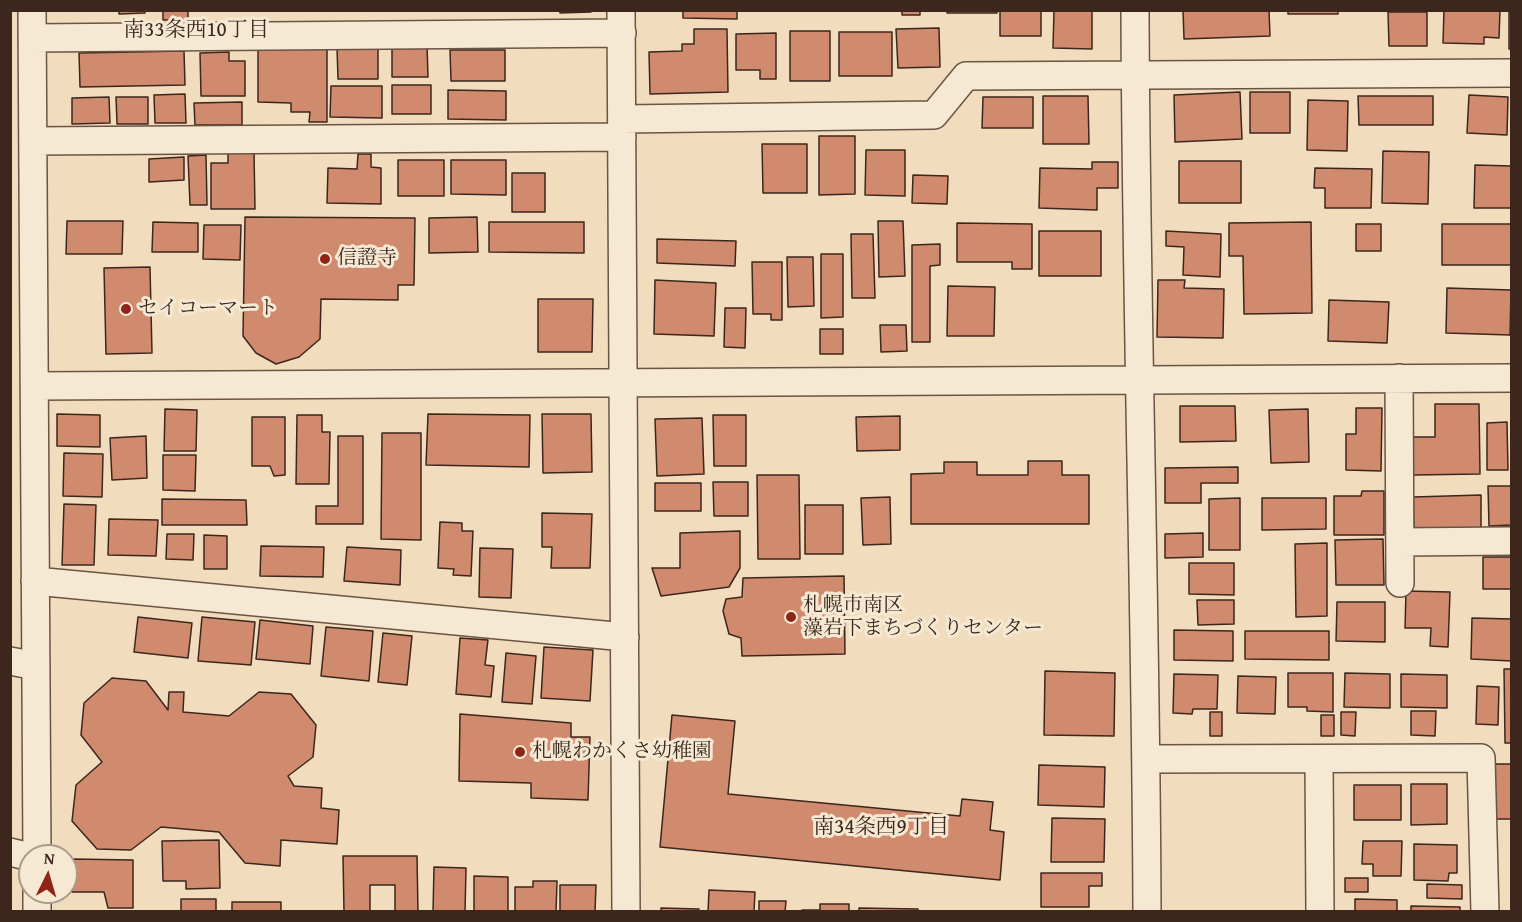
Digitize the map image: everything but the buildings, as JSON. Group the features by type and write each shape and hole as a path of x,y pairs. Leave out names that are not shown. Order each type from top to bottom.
{"street":[{"path":"32,10 35,581 23,664 36,844"},
{"path":"1135,10 1138,380 1147,912"},
{"path":"32,38 622,22 622,383 627,912"},
{"path":"33,141 622,128 934,115 966,76 1512,73"},
{"path":"1399,378 1400,583"},
{"path":"35,386 1512,378"},
{"path":"1400,542 1512,541"},
{"path":"35,581 625,637"},
{"path":"1146,759 1481,758 1485,912"},
{"path":"1319,759 1320,912"}],"place":[{"name":"信證寺","path":"325,259"},
{"name":"セイコーマート","path":"126,309"},
{"name":"札幌市南区 藻岩下まちづくりセンター","path":"791,617"},
{"name":"札幌わかくさ幼稚園","path":"520,752"}],"district":[{"name":"南33条西10丁目","path":"196,31"},
{"name":"南34条西9丁目","path":"881,828"}]}
